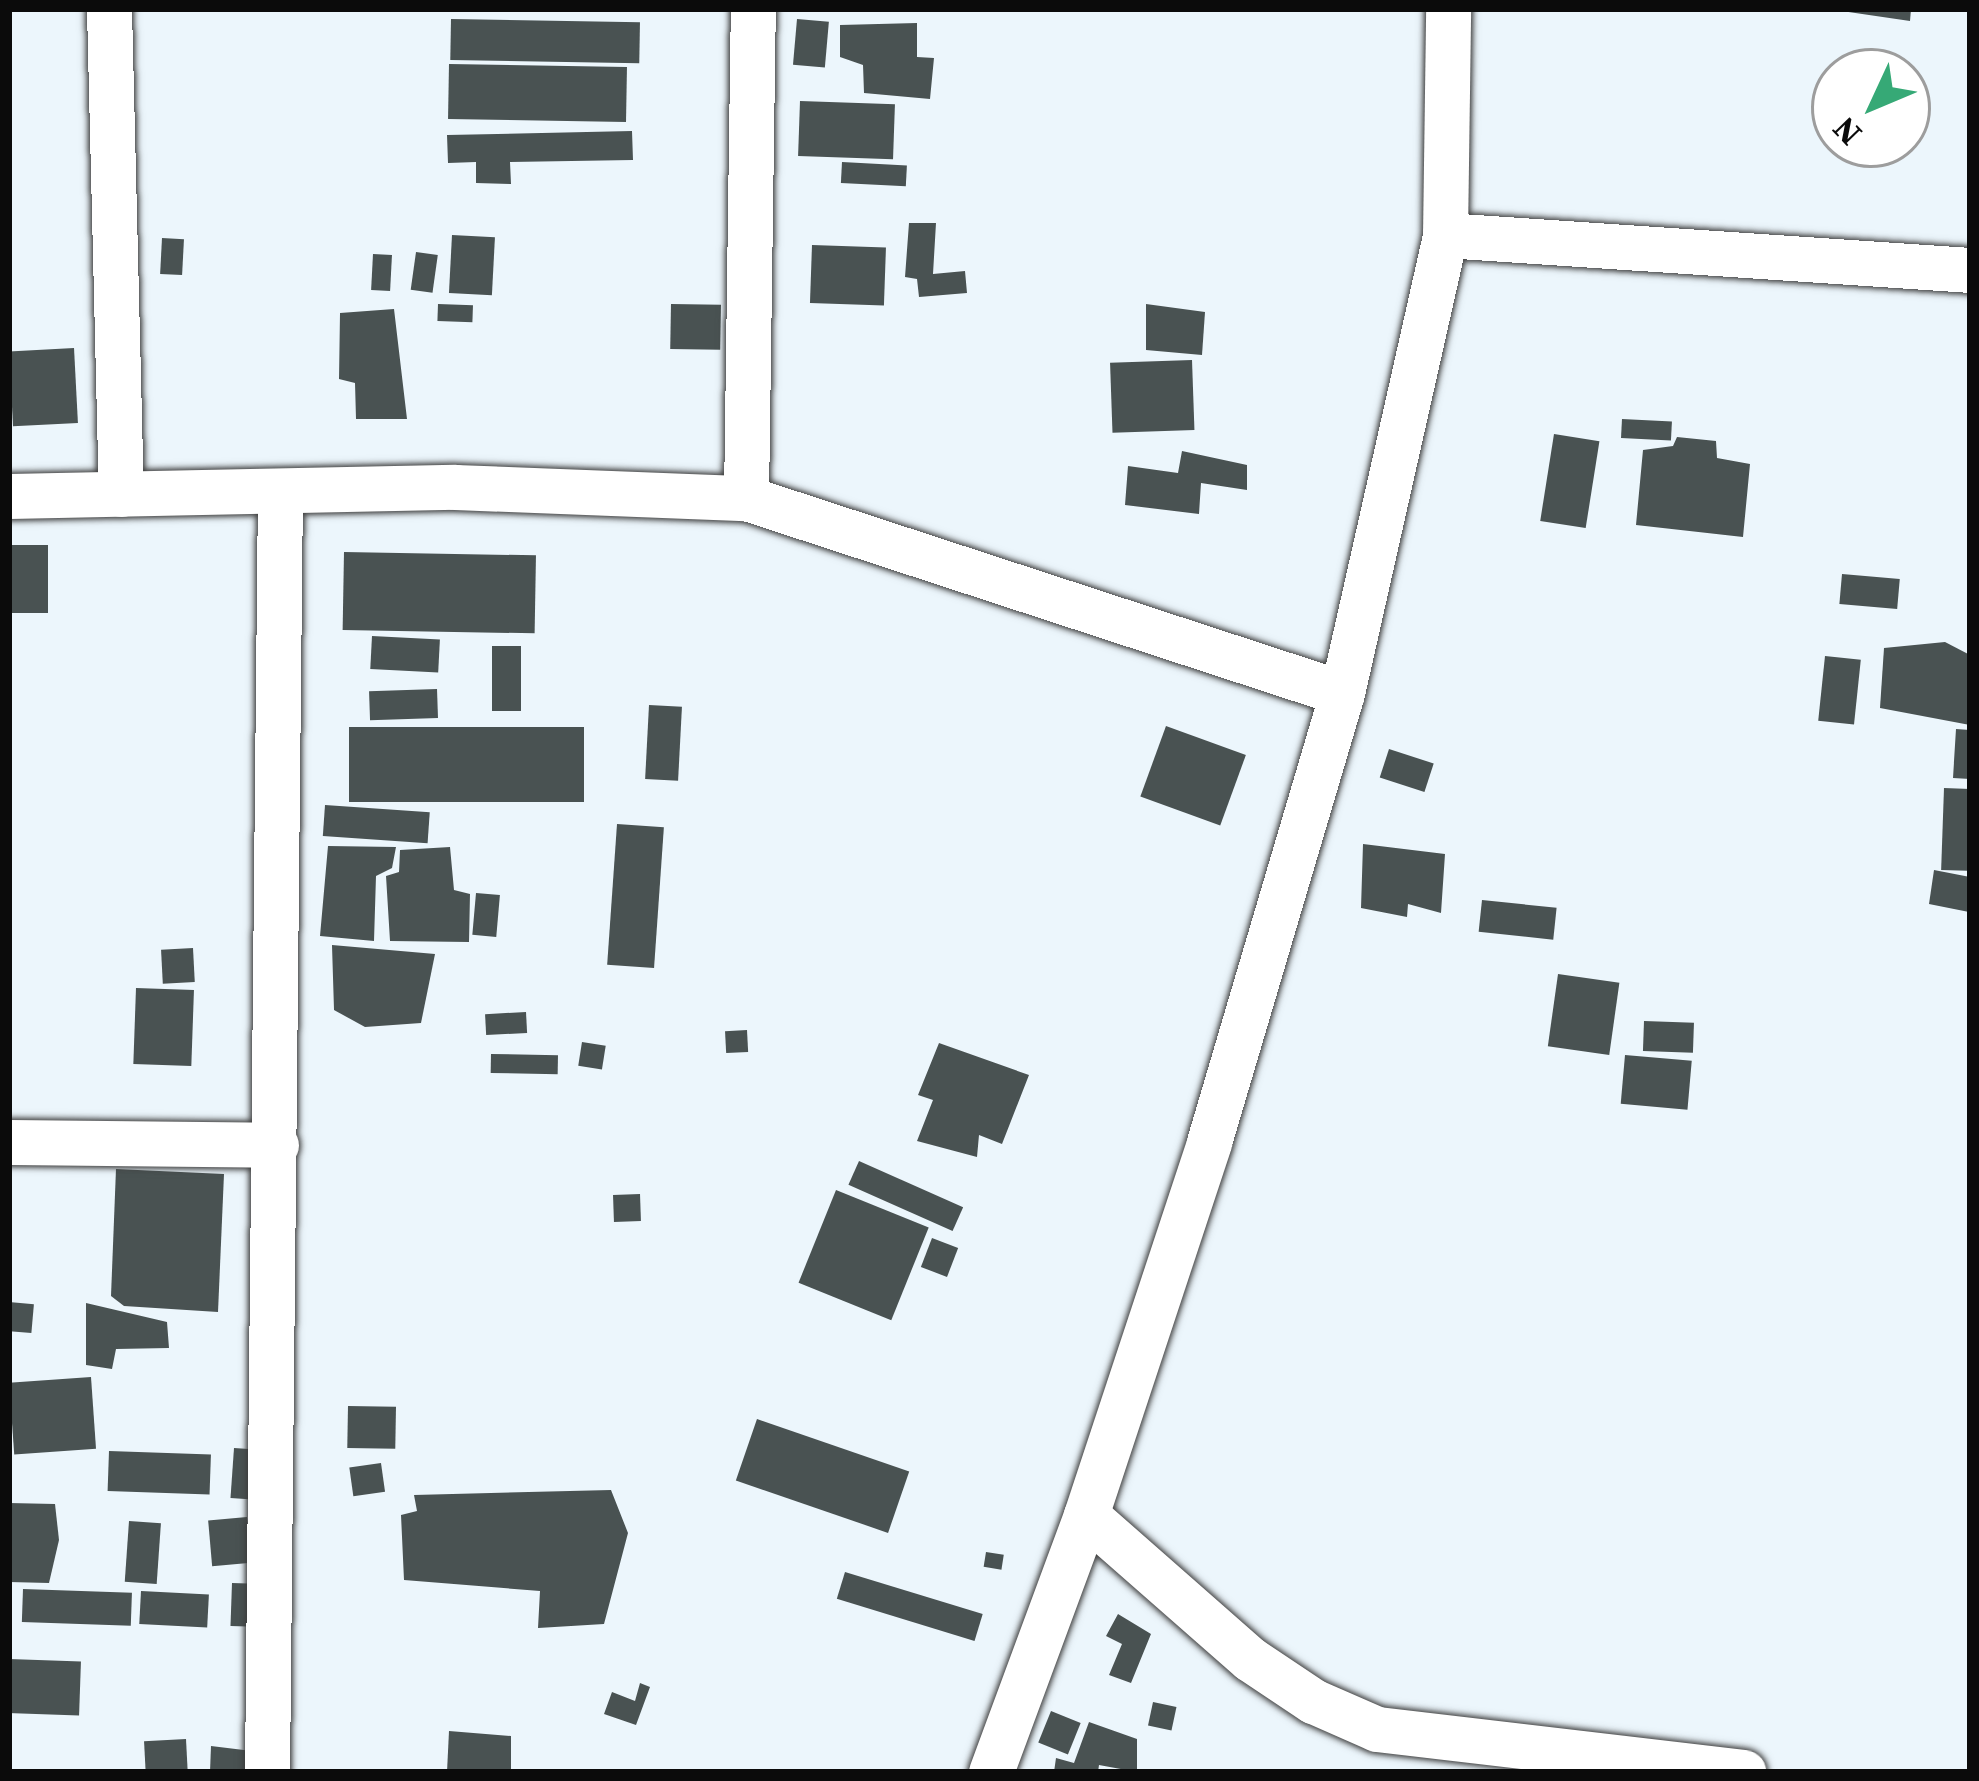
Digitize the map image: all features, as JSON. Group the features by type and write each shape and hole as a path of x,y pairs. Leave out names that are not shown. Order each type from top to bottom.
{"street":[{"path":"109,9 121,494"},
{"path":"746,498 753,9"},
{"path":"991,1772 1086,1515 1209,1142 1342,693 1444,235 1448,9"},
{"path":"1444,235 1970,270"},
{"path":"9,496 455,487 746,498 1342,693"},
{"path":"267,1772 280,490"},
{"path":"9,1142 276,1145"},
{"path":"1086,1515 1250,1659 1312,1701 1377,1729 1742,1772"}],"building":[{"path":"1828,9 1911,9 1910,21"},
{"path":"451,19 640,22 639,63 450,60"},
{"path":"797,19 829,22 825,68 793,65"},
{"path":"917,23 917,57 934,58 930,99 864,93 863,65 840,57 840,25"},
{"path":"449,64 627,67 626,122 448,119"},
{"path":"800,101 895,104 893,159 798,156"},
{"path":"632,131 633,160 510,162 511,184 476,183 476,162 448,163 447,135"},
{"path":"842,162 907,165 906,186 841,183"},
{"path":"909,223 936,223 933,274 965,271 967,293 919,297 917,279 905,277"},
{"path":"452,235 495,237 492,295 449,293"},
{"path":"162,238 184,239 182,275 160,274"},
{"path":"812,245 886,248 884,306 810,303"},
{"path":"416,252 438,255 432,293 411,290"},
{"path":"373,254 392,255 390,291 371,290"},
{"path":"438,304 473,305 472,322 437,321"},
{"path":"671,304 721,305 720,350 670,349"},
{"path":"1146,304 1205,312 1202,355 1146,350"},
{"path":"394,309 407,419 356,419 355,383 339,379 340,313"},
{"path":"74,348 78,423 13,426 9,351"},
{"path":"1192,360 1194,430 1112,433 1110,363"},
{"path":"1622,419 1672,422 1671,441 1621,438"},
{"path":"1554,434 1599,441 1586,528 1540,521"},
{"path":"1677,437 1716,441 1717,458 1750,464 1743,537 1636,525 1643,450 1673,446"},
{"path":"1182,451 1247,465 1247,490 1201,483 1199,514 1125,505 1128,466 1178,473"},
{"path":"9,545 48,545 48,613 9,613"},
{"path":"344,552 536,555 535,633 343,630"},
{"path":"1842,574 1900,579 1897,609 1839,604"},
{"path":"372,636 440,640 438,673 370,669"},
{"path":"1945,642 1970,655 1970,725 1880,708 1884,648"},
{"path":"492,646 521,646 521,711 492,711"},
{"path":"1825,656 1861,660 1854,724 1818,721"},
{"path":"437,689 438,718 370,720 369,691"},
{"path":"649,705 682,707 678,781 645,779"},
{"path":"1166,726 1246,755 1220,826 1140,796"},
{"path":"349,727 584,727 584,802 349,802"},
{"path":"1956,729 1970,730 1970,779 1953,778"},
{"path":"1389,749 1434,764 1424,792 1380,778"},
{"path":"1944,788 1970,789 1967,871 1941,870"},
{"path":"325,805 430,812 428,843 323,836"},
{"path":"617,824 664,827 654,968 607,965"},
{"path":"1363,844 1445,854 1441,913 1408,904 1407,917 1361,908"},
{"path":"328,846 396,847 392,868 376,876 374,941 320,936"},
{"path":"450,847 454,890 470,894 469,942 390,941 386,876 399,872 400,850"},
{"path":"1934,870 1970,877 1969,912 1929,904"},
{"path":"476,893 500,895 496,937 472,935"},
{"path":"1482,900 1557,908 1553,940 1479,932"},
{"path":"332,945 435,954 421,1023 365,1027 334,1010"},
{"path":"193,948 195,982 163,984 161,950"},
{"path":"1558,974 1619,983 1609,1055 1548,1046"},
{"path":"136,988 194,990 191,1066 133,1064"},
{"path":"526,1012 527,1033 486,1035 485,1014"},
{"path":"1644,1021 1694,1023 1693,1053 1643,1051"},
{"path":"747,1030 748,1052 726,1053 725,1031"},
{"path":"582,1042 606,1046 602,1069 578,1066"},
{"path":"939,1043 1029,1075 1002,1144 979,1135 977,1157 917,1141 933,1100 918,1095"},
{"path":"491,1054 558,1055 558,1074 491,1073"},
{"path":"1625,1055 1692,1061 1687,1110 1621,1104"},
{"path":"859,1161 963,1207 953,1231 848,1185"},
{"path":"116,1169 224,1174 218,1312 124,1306 111,1296"},
{"path":"836,1190 929,1227 891,1320 799,1283"},
{"path":"640,1194 641,1221 614,1222 613,1195"},
{"path":"932,1238 958,1248 947,1277 921,1267"},
{"path":"9,1302 34,1304 31,1333 9,1331"},
{"path":"86,1303 167,1322 169,1348 116,1349 112,1369 86,1365"},
{"path":"91,1377 96,1449 14,1455 9,1383"},
{"path":"348,1406 396,1407 395,1449 347,1448"},
{"path":"757,1419 909,1471 888,1533 736,1480"},
{"path":"234,1448 260,1450 256,1500 231,1498"},
{"path":"109,1451 211,1455 210,1495 108,1491"},
{"path":"381,1463 385,1492 353,1496 349,1467"},
{"path":"611,1490 628,1533 604,1624 538,1628 540,1591 404,1580 401,1515 417,1511 414,1495"},
{"path":"9,1503 55,1504 59,1540 49,1583 9,1582"},
{"path":"247,1517 251,1563 212,1566 208,1520"},
{"path":"129,1521 161,1523 157,1584 125,1582"},
{"path":"986,1552 1004,1555 1001,1570 984,1567"},
{"path":"845,1572 983,1614 975,1641 837,1599"},
{"path":"232,1583 260,1584 258,1627 230,1626"},
{"path":"23,1589 132,1593 131,1626 22,1622"},
{"path":"141,1591 209,1595 207,1628 139,1624"},
{"path":"1118,1614 1151,1634 1131,1683 1109,1675 1122,1644 1106,1636"},
{"path":"9,1659 81,1662 79,1715 9,1713"},
{"path":"640,1683 650,1687 636,1725 604,1714 612,1692 635,1701"},
{"path":"1153,1702 1176,1707 1171,1730 1148,1725"},
{"path":"1051,1711 1081,1723 1068,1755 1038,1743"},
{"path":"1089,1722 1137,1739 1137,1772 1099,1765 1098,1772 1054,1772 1056,1758 1074,1763"},
{"path":"449,1731 511,1736 511,1772 447,1772"},
{"path":"186,1739 188,1772 146,1772 144,1741"},
{"path":"211,1746 261,1752 260,1772 210,1772"}]}
